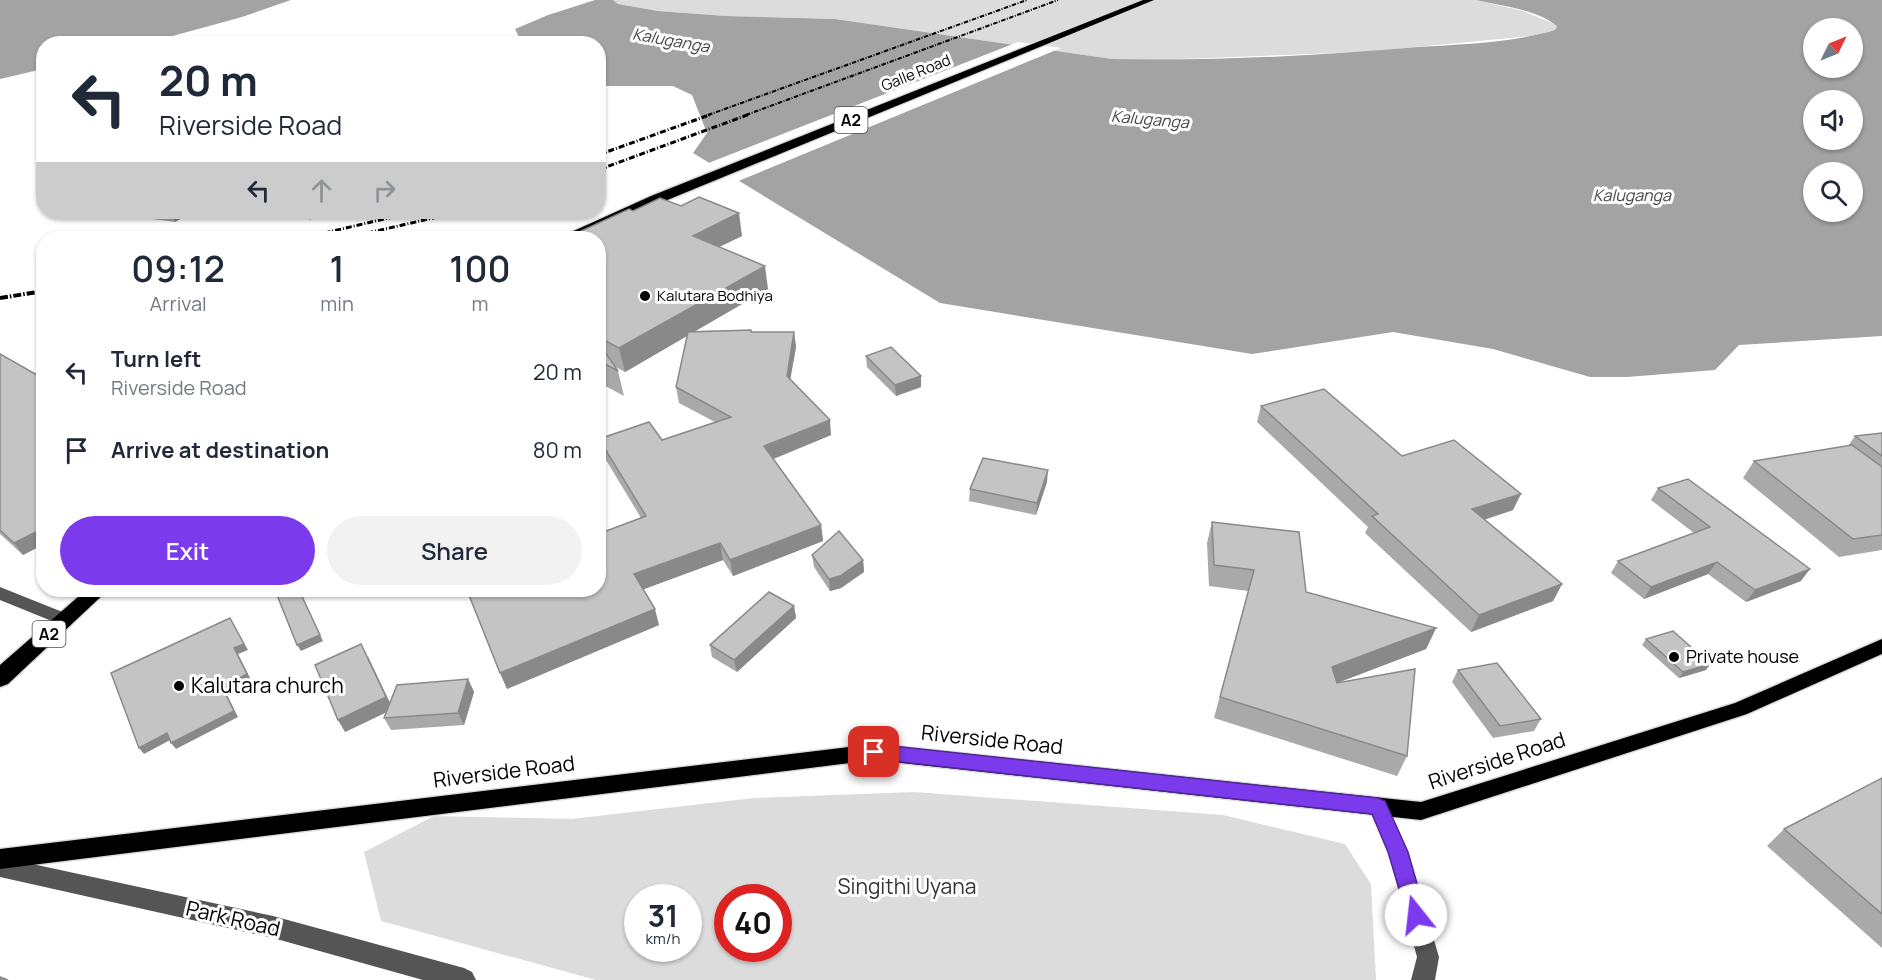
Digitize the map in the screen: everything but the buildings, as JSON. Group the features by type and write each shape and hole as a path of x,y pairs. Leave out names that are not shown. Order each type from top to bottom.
{"highway":[{"name":"Galle Road","path":"581,231 655,199 1150,0"},
{"name":"A2","path":"0,678 90,597"}],"main road":[{"name":"Riverside Road","path":"0,859 874,752 1421,811 1740,709 1882,646"}],"street":[{"path":"0,593 64,620"},
{"path":"1378,806 1398,852 1428,957 1422,980"},
{"name":"Park Road","path":"0,867 273,927 464,980"}],"green space":[{"name":"Kaluganga","path":"613,0 1476,0 1523,11 1557,25 1555,30 1532,36 1363,52 1157,60 1112,59 835,19 726,16 658,11 618,4"},
{"name":"Singithi Uyana","path":"914,792 1223,815 1345,844 1371,884 1376,980 596,980 381,921 364,852 434,816 571,819 754,798"}],"water":[{"path":"0,0 291,0 242,17 173,36 36,36 36,71 0,79"},
{"name":"Kaluganga","path":"595,0 613,0 618,4 658,11 726,16 835,19 1112,59 1227,58 1487,42 1522,38 1555,30 1557,26 1529,12 1476,0 1882,0 1882,336 1739,345 1715,370 1627,377 1590,377 1493,349 1393,332 1252,354 940,303 693,153 707,133 692,95 673,86 606,86 606,36 518,36 515,29 548,15"}],"pier":[{"path":"1018,42 1061,48 736,182 706,164"}],"railway":[{"path":"708,115 1027,0"},
{"path":"746,115 1058,0"},
{"path":"606,152 712,114"},
{"path":"606,167 750,114"},
{"path":"333,231 384,219"},
{"path":"376,231 429,219"},
{"path":"0,298 36,292"}],"place":[{"name":"Kalutara Bodhiya","path":"645,296"},
{"name":"Private house","path":"1674,657"},
{"name":"Kalutara church","path":"179,686"}],"route":[{"path":"874,752 1378,806 1398,852 1416,915"}]}
